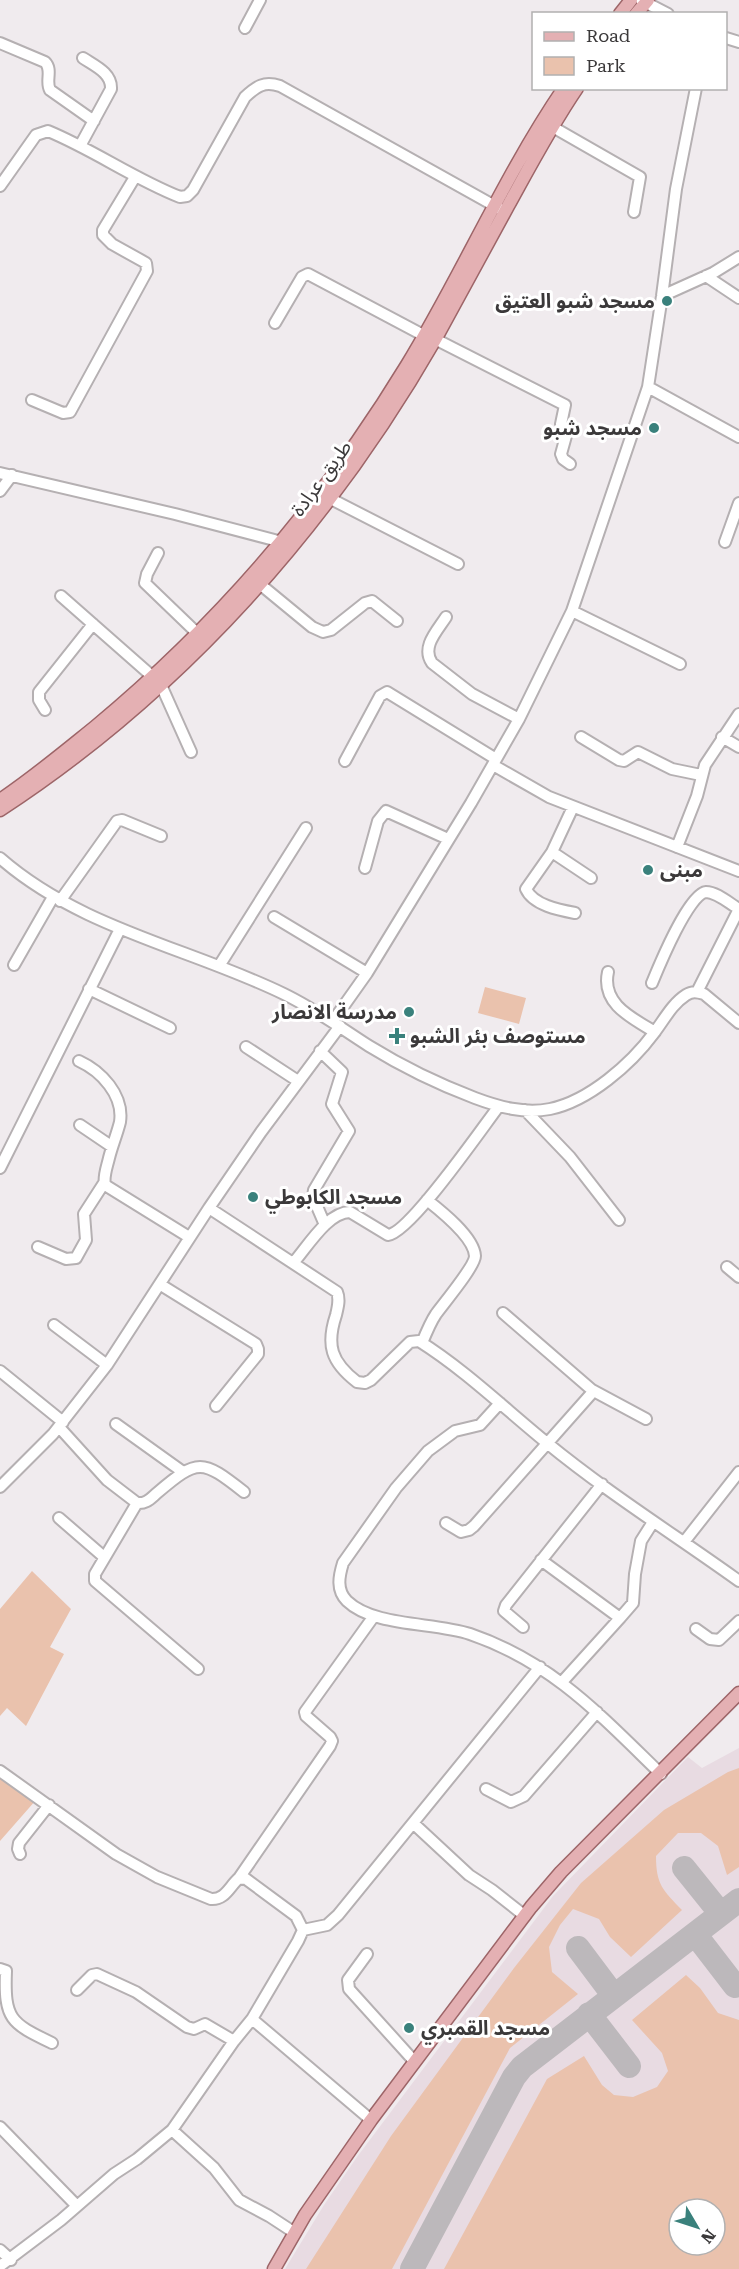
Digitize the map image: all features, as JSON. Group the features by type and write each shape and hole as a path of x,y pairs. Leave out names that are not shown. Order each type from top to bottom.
{"main road":[{"path":"622,12 631,0"},
{"name":"طريق عرادة","path":"500,209 542,122 563,90"},
{"name":"طريق عرادة","path":"0,810 53,774 157,681 221,628 261,585 331,499 377,433 500,209 576,90"},
{"name":"طريق عرادة","path":"0,800 157,681 282,542 321,492 429,337"},
{"path":"274,2269 295,2233 371,2120 525,1916 561,1872 661,1774 739,1693"}],"street":[{"path":"245,28 260,0"},
{"path":"645,1 664,12"},
{"path":"0,44 45,62 49,68 48,86 50,90 94,121"},
{"path":"80,146 111,89 111,79 83,58"},
{"path":"0,186 36,135 48,131 135,177 180,197 187,196 193,190 245,97 256,86 269,83 280,86 500,209"},
{"path":"0,1487 61,1424 107,1365 189,1237 320,1051 519,719 572,611 648,387 663,296 676,189 696,90"},
{"path":"551,126 640,177 634,212"},
{"path":"32,400 63,414 70,412 147,271 146,263 112,244 103,235 103,230 135,177"},
{"path":"663,296 706,276 739,257"},
{"path":"275,323 302,277 308,274 565,405 561,424 566,436 561,454 562,459 570,464"},
{"path":"706,276 739,298"},
{"path":"648,387 739,437"},
{"path":"0,472 282,542"},
{"path":"0,491 12,475"},
{"path":"331,499 458,564"},
{"path":"725,542 739,503"},
{"path":"158,553 147,574 146,583 198,634"},
{"path":"261,585 312,627 323,632 331,630 365,603 372,601 397,621"},
{"path":"61,596 157,681 191,752"},
{"path":"572,611 680,664"},
{"path":"446,617 428,646 428,657 432,663 472,694 519,719"},
{"path":"45,710 39,700 39,692 93,624"},
{"path":"345,761 377,700 387,692 549,797 739,872"},
{"path":"676,847 697,796 705,765 739,714"},
{"path":"581,737 619,760 624,761 638,752 672,769 701,775"},
{"path":"722,737 739,747"},
{"path":"573,807 552,852 526,886 526,891 532,897 552,907 575,913"},
{"path":"365,868 378,821 386,811 448,839"},
{"path":"14,965 57,899 117,821 122,820 161,836"},
{"path":"219,966 306,828"},
{"path":"552,852 591,878"},
{"path":"0,858 27,880 57,899 120,929 283,993 337,1023 370,1046 429,1080 499,1106 525,1110 551,1109 590,1091 628,1063 680,1000 688,994 697,992 704,994 739,1023"},
{"path":"652,983 695,897 704,892 710,893 739,909 697,992"},
{"path":"273,917 367,973"},
{"path":"0,1168 4,1147 120,929"},
{"path":"608,972 606,990 612,1001 630,1017 655,1032"},
{"path":"89,989 170,1028"},
{"path":"246,1047 298,1081"},
{"path":"320,1051 342,1072 332,1104 349,1131 314,1190 313,1197 326,1225"},
{"path":"38,1247 66,1259 76,1258 86,1240 84,1214 104,1183 111,1146 120,1122 119,1104 108,1083 79,1060"},
{"path":"294,1262 336,1214 350,1212 388,1235 393,1235 428,1200 499,1106"},
{"path":"525,1110 570,1157 619,1220"},
{"path":"80,1125 111,1146"},
{"path":"104,1183 189,1237"},
{"path":"422,1343 435,1316 475,1258 463,1234 428,1200"},
{"path":"209,1208 334,1289 339,1295 330,1346 335,1358 357,1382 365,1383 371,1380 413,1340 422,1343 448,1360 547,1443 653,1522 738,1578"},
{"path":"727,1267 739,1277"},
{"path":"160,1285 256,1344 258,1354 216,1406"},
{"path":"503,1313 592,1390 646,1419"},
{"path":"54,1325 107,1365"},
{"path":"0,1371 61,1424 107,1480 137,1503 147,1502 183,1472 198,1467 212,1468 244,1492"},
{"path":"446,1523 461,1532 469,1530 591,1394 592,1390"},
{"path":"500,1403 480,1425 454,1431 428,1451 396,1488 343,1563 339,1576 340,1593 357,1609 374,1616 469,1634 525,1658 562,1682 597,1712 661,1774"},
{"path":"116,1424 183,1472"},
{"path":"684,1542 739,1472"},
{"path":"523,1627 504,1610 602,1484"},
{"path":"137,1503 95,1574 97,1584 198,1669"},
{"path":"59,1518 104,1557"},
{"path":"562,1682 633,1603 635,1574 642,1541 653,1522"},
{"path":"541,1560 620,1618"},
{"path":"0,1771 116,1854 157,1877 211,1899 222,1897 238,1878 330,1746 330,1737 306,1716 305,1712 374,1616"},
{"path":"696,1629 710,1639 719,1640 739,1621"},
{"path":"303,1929 327,1925 338,1915 540,1667"},
{"path":"486,1789 511,1802 524,1796 597,1712"},
{"path":"20,1854 19,1844 49,1805"},
{"path":"413,1823 469,1875 525,1916"},
{"path":"238,1878 246,1879 259,1887 296,1917 303,1929"},
{"path":"0,2266 172,2130 252,2019 303,1929"},
{"path":"367,1954 348,1980 349,1989 414,2061"},
{"path":"0,1969 6,1971 7,2004 14,2020 22,2028 52,2043"},
{"path":"77,1990 92,1975 97,1974 136,1992 187,2027 194,2029 205,2024 234,2041"},
{"path":"252,2019 371,2120"},
{"path":"0,2127 77,2206"},
{"path":"172,2130 214,2168 239,2200 295,2233"},
{"path":"0,2250 10,2260"}],"shaded area":[{"path":"739,1748 739,2269 285,2269 324,2205 357,2157 553,1896 688,1757 702,1768"}],"green space":[{"path":"485,987 526,998 519,1024 478,1013"},
{"path":"32,1571 71,1609 50,1647 64,1654 26,1726 7,1708 0,1716 0,1609"},
{"path":"739,1768 739,1867 727,1875 718,1846 701,1833 678,1833 656,1856 656,1866 659,1881 682,1910 631,1957 610,1937 599,1919 573,1909 560,1925 549,1947 552,1972 578,1994 510,2048 392,2269 306,2269 391,2136 514,1968 581,1883 664,1810 728,1772"},
{"path":"0,1777 36,1800 0,1841"},
{"path":"686,1975 700,1988 718,2013 739,2020 739,2269 444,2269 547,2079 584,2056 602,2085 614,2095 633,2097 657,2087 668,2071 662,2053 632,2020"}],"taxiway":[{"path":"684,1868 721,1914"},
{"path":"412,2269 514,2077 522,2067 739,1900"},
{"path":"695,1934 735,1986"},
{"path":"578,1948 614,1996"},
{"path":"589,2014 629,2066"}],"place":[{"name":"مسجد شبو العتيق","path":"667,301"},
{"name":"مسجد شبو","path":"654,428"},
{"name":"مبنى","path":"648,870"},
{"name":"مدرسة الانصار","path":"409,1012"},
{"name":"مستوصف بئر الشبو","path":"397,1036"},
{"name":"مسجد الكابوطي","path":"253,1197"},
{"name":"مسجد القمبري","path":"409,2028"}]}
